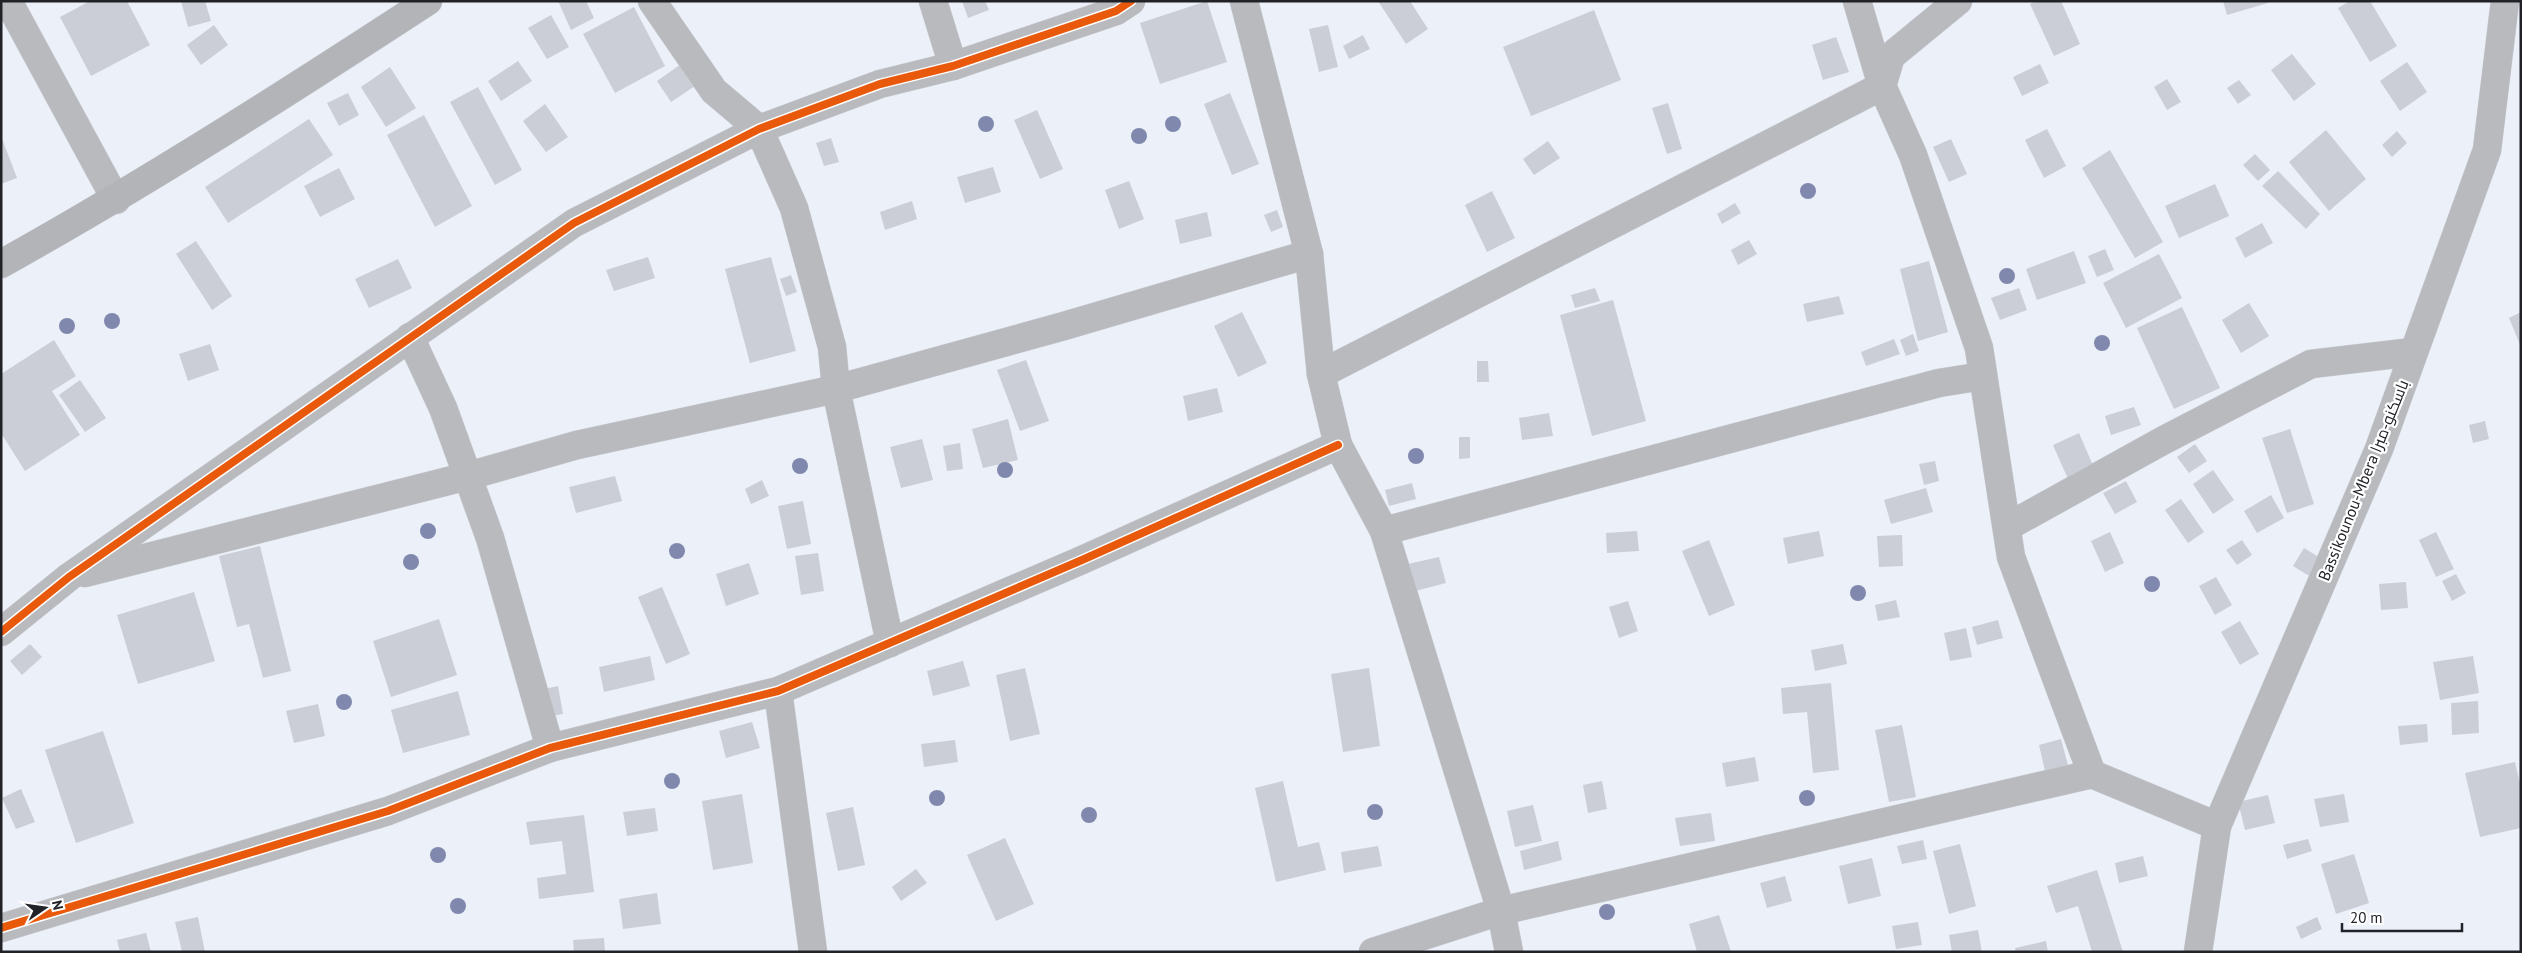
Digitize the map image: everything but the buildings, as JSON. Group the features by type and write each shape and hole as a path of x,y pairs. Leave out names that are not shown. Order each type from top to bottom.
{"main road":[{"path":"1,264 116,200 277,100 428,1"}],"street":[{"path":"8,1 116,200"},
{"path":"652,1 714,91 759,129 794,208 832,347 836,389 890,643"},
{"path":"933,1 953,66"},
{"path":"1,632 68,577 574,223 759,129 880,84 953,66 1116,11 1131,1"},
{"path":"1244,1 1309,254 1321,374 1338,445 1384,531 1501,912 1510,952"},
{"path":"1857,1 1882,86 1913,155 1979,348 2011,557 2092,774"},
{"path":"1321,374 1882,86 1891,56 1958,1"},
{"name":"Bassikounou-Mbera باسكنو-مبرا","path":"2198,952 2217,826 2379,449 2487,150 2505,1"},
{"path":"68,577 468,476 578,444 836,389 1309,254"},
{"path":"410,337 443,408 490,538 550,748"},
{"path":"2007,527 2164,440 2311,364 2413,352"},
{"path":"1384,531 1939,383 1984,376"},
{"path":"1,928 388,811 550,748 778,691 1091,556 1338,445"},
{"path":"778,691 813,952"},
{"path":"1373,952 1501,912 2092,774 2217,826"}],"cycle path":[{"path":"1,632 69,577 574,223 759,129 880,84 953,66 1116,11 1131,1"},
{"path":"1,928 388,811 550,748 778,691 1082,560 1338,445"}]}
